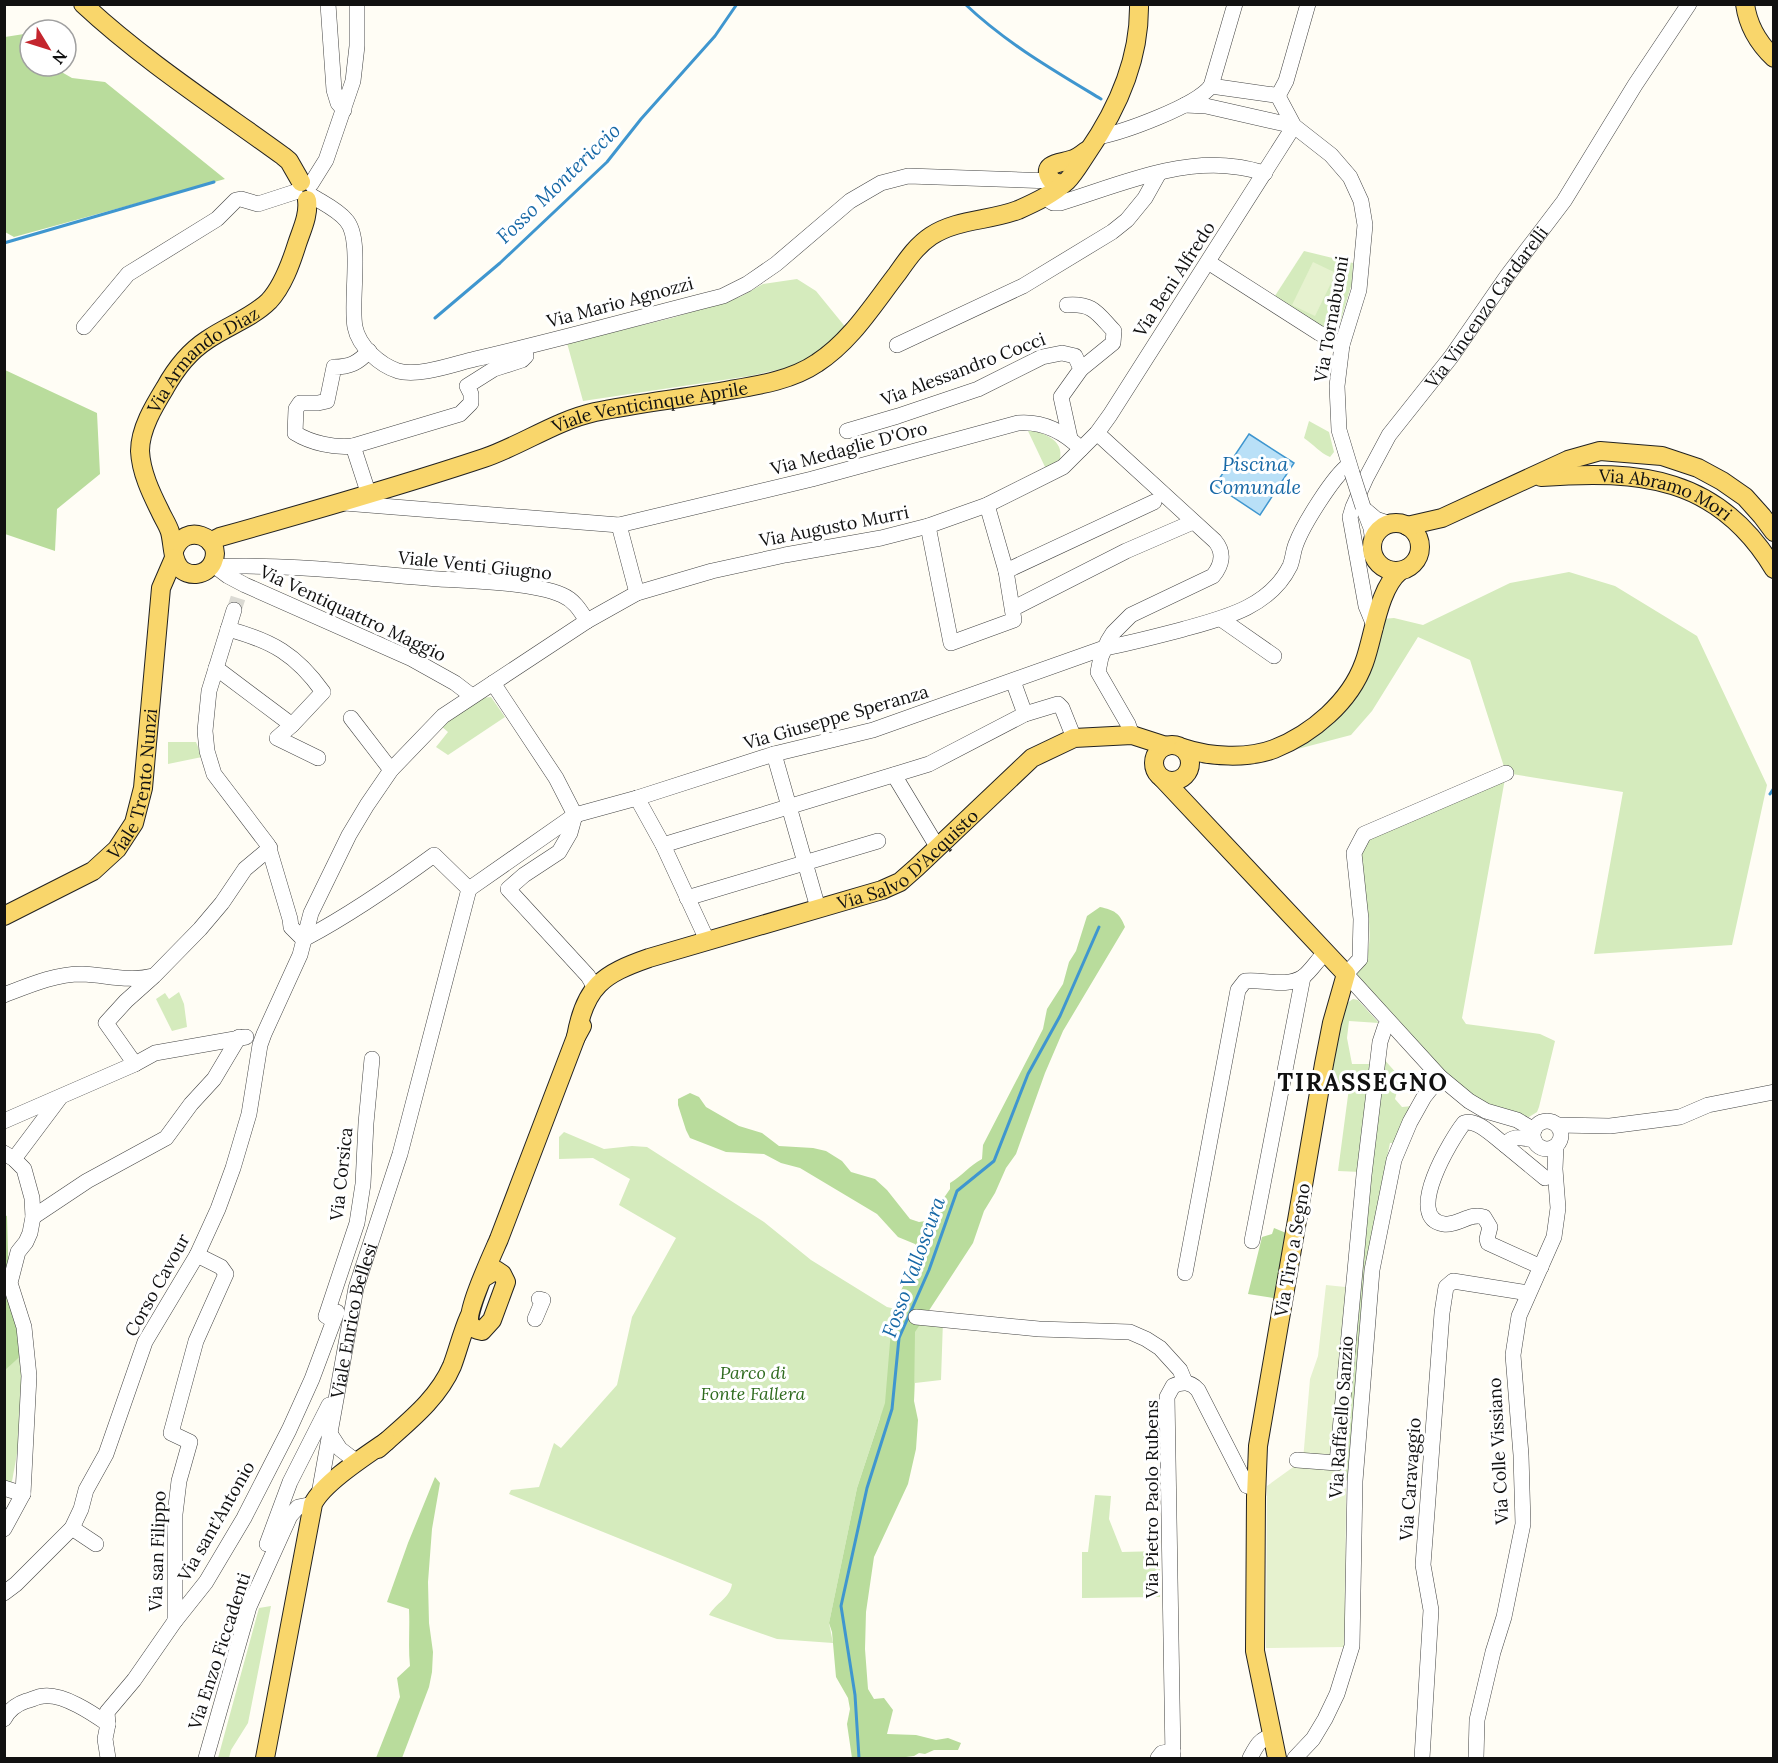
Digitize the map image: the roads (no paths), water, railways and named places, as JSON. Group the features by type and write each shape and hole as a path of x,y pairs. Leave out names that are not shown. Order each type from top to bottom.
{"main road":[{"path":"83,4 100,20 289,161 305,191"},
{"path":"1094,142 1125,83 1139,22 1139,4"},
{"path":"1745,4 1754,33 1760,44 1773,58"},
{"path":"1754,33 1773,42"},
{"name":"Viale Venticinque Aprile","path":"210,542 220,537 343,503 488,457 559,423 594,412 759,385 796,374 818,363 839,347 862,321 915,248 928,237 944,228 1017,210 1054,181 1072,160 1094,142"},
{"name":"Via Armando Diaz","path":"176,559 178,533 160,512 143,470 140,449 144,427 165,387 194,351 263,305 274,294 292,259 307,214 305,191"},
{"name":"Via Abramo Mori","path":"1419,542 1425,532 1442,518 1568,460 1600,451 1662,456 1698,468 1745,497 1773,532"},
{"name":"Via Abramo Mori","path":"1530,478 1590,474 1619,475 1653,479 1689,491 1736,520 1754,538 1773,569"},
{"name":"Via Abramo Mori","path":"1399,525 1442,518"},
{"path":"1114,737 1132,735 1168,751 1210,755 1246,754 1272,750 1297,738 1335,708 1354,685 1364,664 1385,593 1400,571 1414,562 1418,556 1419,542 1413,530 1399,525 1379,531 1373,543 1372,551 1380,565 1385,593"},
{"path":"176,559 192,574 199,574 213,567 214,555 210,542 199,535 178,533"},
{"name":"Viale Trento Nunzi","path":"12,913 93,871 117,849 134,822 143,789 161,588 176,559"},
{"path":"1380,565 1393,571 1400,571"},
{"path":"1114,737 1190,758 1187,773 1180,788 1186,805"},
{"name":"Via Salvo D'Acquisto","path":"576,1036 598,998 628,969 707,940 882,890 900,882 1032,758 1074,738 1114,737"},
{"path":"1168,751 1154,768 1186,805 1346,974"},
{"path":"1162,778 1175,782 1210,755"},
{"name":"Via Salvo D'Acquisto","path":"452,1365 576,1036 587,999 609,974 621,967 678,950"},
{"name":"Via Tiro a Segno","path":"1277,1758 1255,1651 1258,1446 1324,1064 1332,1023 1346,974"},
{"name":"Via Salvo D'Acquisto","path":"321,1494 414,1419 432,1397 452,1365 492,1320 506,1282 499,1239"},
{"path":"483,1278 496,1270 502,1274 506,1282"},
{"path":"469,1317 472,1327 482,1331"},
{"name":"Via Salvo D'Acquisto","path":"321,1494 357,1462 387,1441"},
{"name":"Viale Enrico Bellesi","path":"265,1758 321,1494"}],"street":[{"path":"328,4 334,90 338,103 344,111"},
{"path":"84,327 128,274 217,219 236,200 258,204 305,191 326,160 353,81 357,46 357,4"},
{"path":"1208,94 1235,4"},
{"path":"1278,96 1286,81 1308,4"},
{"name":"Via Vincenzo Cardarelli","path":"1375,628 1366,606 1350,517 1356,472 1389,435 1416,398 1451,357 1507,276 1564,201 1635,85 1689,4"},
{"path":"1208,94 1294,126"},
{"path":"1094,142 1208,94 1278,96"},
{"path":"1278,96 1294,126"},
{"name":"Via Tornabuoni","path":"1294,126 1331,155 1350,177 1361,201 1365,225 1359,290 1342,345 1337,386 1339,430 1356,472 1373,543"},
{"name":"Via Beni Alfredo","path":"1076,444 1097,433 1294,126"},
{"name":"Via Mario Agnozzi","path":"305,191 346,220 353,232 355,244 353,312 355,330 363,346 384,364 399,371 420,372 524,348 723,296 747,284 776,264 850,201 881,183 908,176 1054,181 1053,203 1060,204 1159,173 1187,167 1228,167 1265,173"},
{"path":"897,345 1023,286 1112,232 1127,220 1145,198 1159,173"},
{"path":"1208,262 1319,333 1342,345"},
{"path":"1067,305 1081,304 1092,308 1114,331 1113,343 1081,369 1061,397 1076,444"},
{"path":"369,351 361,360 349,367 334,367 327,400 318,403 300,403 296,409 295,433 327,444 341,447 353,446 460,414 471,403 471,394 467,386 494,369 522,360 526,356 524,348"},
{"name":"Via Alessandro Cocci","path":"847,431 978,388 1042,357 1062,353 1075,356 1081,369"},
{"name":"Via Medaglie D'Oro","path":"343,503 619,525 812,479 978,432 1018,423 1032,422 1046,426 1076,444"},
{"path":"1097,433 1219,546 1222,560 1213,576 1131,615 1113,633 1104,648 1098,672"},
{"name":"Via Augusto Murri","path":"587,621 637,593 712,571 881,538 928,526 987,505 1063,467 1076,444"},
{"path":"353,446 369,495"},
{"name":"Via Giuseppe Speranza","path":"469,889 575,815 638,798 774,754 873,730 1104,648 1144,640 1242,611 1262,598 1280,581 1291,564 1296,543 1303,530 1335,479 1356,472"},
{"path":"1006,571 1154,502"},
{"path":"987,505 1006,571 1014,614"},
{"path":"1363,507 1376,519 1399,525"},
{"path":"928,526 951,643 1014,614 1126,551 1193,522"},
{"path":"619,525 637,593"},
{"name":"Viale Venti Giugno","path":"213,567 229,565 294,568 502,584 564,595 574,602 587,621"},
{"name":"Via Ventiquattro Maggio","path":"213,567 228,576 239,597 412,659 455,682 472,696"},
{"path":"239,597 216,668 206,712 207,752 214,774 270,848 291,927 301,937 306,938 329,926 434,855 469,889"},
{"path":"1221,619 1274,656"},
{"path":"472,696 587,621"},
{"path":"228,629 255,637 288,654 308,671 322,692 277,738 318,758"},
{"path":"1075,659 1087,663 1098,672 1132,735"},
{"path":"216,668 292,725"},
{"path":"1013,681 1025,714"},
{"path":"494,683 556,778 575,815 570,833 559,852 524,875 508,889 588,976 595,988"},
{"name":"Corso Cavour","path":"4,1593 16,1584 72,1527 81,1509 86,1490 108,1450 145,1342 197,1255 216,1215 249,1114 260,1045 306,938 311,913 349,835 391,770 443,716 472,696"},
{"path":"663,845 929,764 1025,714 1058,704 1062,708 1074,738"},
{"path":"351,718 391,770"},
{"path":"774,754 818,908"},
{"path":"1506,773 1364,834 1354,853 1361,918 1360,959 1346,974 1440,1077 1469,1101 1486,1111 1517,1120 1542,1137"},
{"path":"894,775 938,848"},
{"path":"638,798 663,845 707,940"},
{"path":"687,898 878,841"},
{"path":"135,1064 106,1023 200,929 222,903 245,869 270,848"},
{"name":"Viale Enrico Bellesi","path":"321,1494 335,1396 356,1288 400,1154 469,889"},
{"path":"4,923 14,918 12,913"},
{"path":"1185,1273 1238,990 1245,981 1286,983 1303,977 1326,952"},
{"path":"4,995 58,976 83,974 132,980 154,976"},
{"path":"1252,1241 1303,977"},
{"path":"1297,1460 1337,1463 1364,1175 1380,1042 1389,1022"},
{"path":"4,1121 135,1064 155,1053 264,1034"},
{"path":"33,1217 87,1182 166,1138 191,1104 214,1079 239,1037"},
{"name":"Via Corsica","path":"337,1313 326,1316 341,1277 357,1223 372,1059"},
{"name":"Via Raffaello Sanzio","path":"1296,1758 1313,1739 1325,1719 1337,1694 1352,1646 1355,1481 1372,1270 1394,1160 1410,1122 1424,1097 1440,1077"},
{"name":"Via Colle Vissiano","path":"1476,1758 1478,1720 1493,1652 1504,1617 1523,1524 1521,1455 1513,1355 1519,1316 1554,1237 1557,1221 1558,1195 1550,1173 1542,1137 1561,1136 1557,1125 1610,1126 1680,1117 1708,1105 1773,1092"},
{"path":"4,1529 23,1494 29,1376 24,1327 10,1282 18,1252 30,1233 33,1217 32,1198 24,1170 9,1156 61,1096"},
{"path":"1541,1267 1488,1242 1490,1227 1484,1217 1475,1215 1453,1223 1442,1224 1432,1218 1429,1210 1429,1192 1434,1175 1464,1123 1470,1121 1475,1122 1505,1145 1550,1173"},
{"path":"1505,1145 1509,1139 1516,1137 1542,1137"},
{"name":"Via san Filippo","path":"175,1621 175,1514 179,1481 190,1442 171,1433 196,1341 226,1274 221,1267 197,1255"},
{"name":"Via Caravaggio","path":"1422,1758 1431,1610 1423,1565 1441,1324 1446,1287 1453,1281 1528,1293"},
{"path":"337,1313 350,1288 356,1288"},
{"path":"535,1319 543,1300 539,1299"},
{"name":"Via sant'Antonio","path":"96,1758 107,1732 107,1713 206,1582 244,1518 294,1420 337,1313"},
{"path":"916,1317 1039,1329 1130,1332 1146,1339 1160,1348 1180,1370 1185,1382 1198,1390 1247,1486 1256,1488"},
{"name":"Via Pietro Paolo Rubens","path":"1173,1755 1167,1397 1173,1386 1185,1382"},
{"path":"249,1607 260,1562 290,1482 335,1396"},
{"path":"329,1432 340,1449 357,1462"},
{"path":"4,1488 23,1494"},
{"name":"Via Enzo Ficcadenti","path":"206,1758 249,1607 290,1516 298,1507 321,1494"},
{"path":"72,1527 96,1544"},
{"path":"6,1716 21,1703 44,1696 62,1699 90,1712 107,1732 108,1758"},
{"path":"1250,1758 1264,1738 1272,1736"},
{"path":"1158,1758 1162,1753 1173,1755"}],"water":[{"name":"Piscina Comunale","path":"1249,434 1294,463 1260,515 1215,485"}],"waterway":[{"name":"Fosso Montericcio","path":"435,318 500,263 607,162 641,119 715,36 737,4"},
{"path":"965,4 1013,44 1101,99"},
{"path":"4,243 214,182"},
{"path":"1770,794 1774,788"},
{"name":"Fosso Valloscura","path":"859,1758 855,1695 841,1606 867,1488 892,1409 899,1338 929,1270 957,1191 994,1161 1028,1074 1060,1016 1099,927"}],"tunnel":[{"path":"234,610 238,598"}],"district":[{"name":"TIRASSEGNO","path":"1363,1082"}],"park label":[{"name":"Parco di Fonte Fallera","path":"753,1382"}]}
